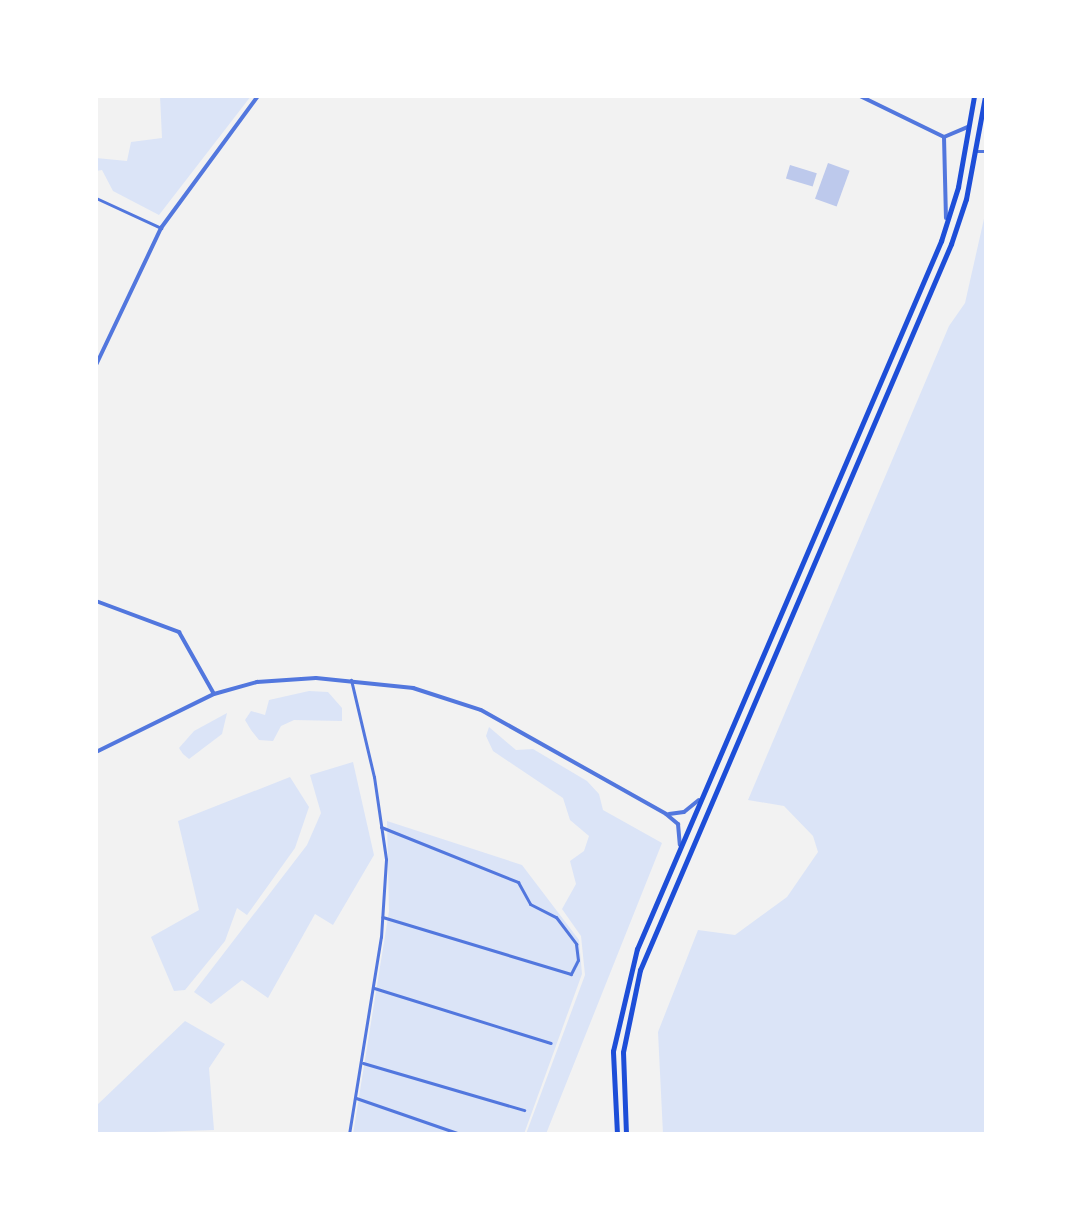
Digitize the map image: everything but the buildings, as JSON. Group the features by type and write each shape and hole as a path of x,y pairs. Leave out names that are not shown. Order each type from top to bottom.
{"highway":[{"path":"617,1134 612,1074 622,1003 637,949 945,231 974,96"},
{"path":"626,1134 623,1052 640,970 951,244 976,151 985,96"}],"street":[{"path":"96,365 161,228 258,96"},
{"path":"860,96 944,137 968,127"},
{"path":"944,137 945,231"},
{"path":"976,151 986,151"},
{"path":"96,198 161,228"},
{"path":"96,601 179,632 214,694"},
{"path":"96,752 214,694 278,679 351,680 413,688 470,705 666,814 678,824 680,847"},
{"path":"349,1134 374,988 386,859 351,680"},
{"path":"666,814 684,812 702,798"},
{"path":"381,827 518,882 530,904 556,917 576,944 578,960 571,974 382,917"},
{"path":"374,988 551,1043"},
{"path":"363,1063 524,1110"},
{"path":"356,1098 460,1134"}],"shaded area":[{"path":"160,96 251,96 159,215 113,191 102,170 96,171 96,158 127,161 131,142 162,138"},
{"path":"986,210 986,1134 663,1134 658,1032 698,930 735,935 787,897 818,852 813,836 784,806 748,800 949,326 965,303"},
{"path":"309,691 328,692 342,708 342,721 294,720 281,726 273,741 259,740 245,720 251,711 265,715 269,700"},
{"path":"227,713 222,734 189,759 183,754 179,748 194,731"},
{"path":"489,727 516,750 533,749 587,781 599,794 603,810 662,843 546,1134 526,1134 585,975 581,936 562,909 576,884 570,861 584,851 589,836 570,820 563,798 493,751 486,736"},
{"path":"353,762 374,855 333,925 315,914 268,998 242,980 211,1004 194,992 307,845 321,813 310,775"},
{"path":"290,777 309,807 295,848 247,915 237,908 225,941 185,990 174,991 151,937 199,910 178,821"},
{"path":"387,821 522,865 579,940 582,974 524,1134 353,1134 389,911"},
{"path":"185,1021 225,1044 209,1068 214,1130 96,1134 96,1106"}]}
